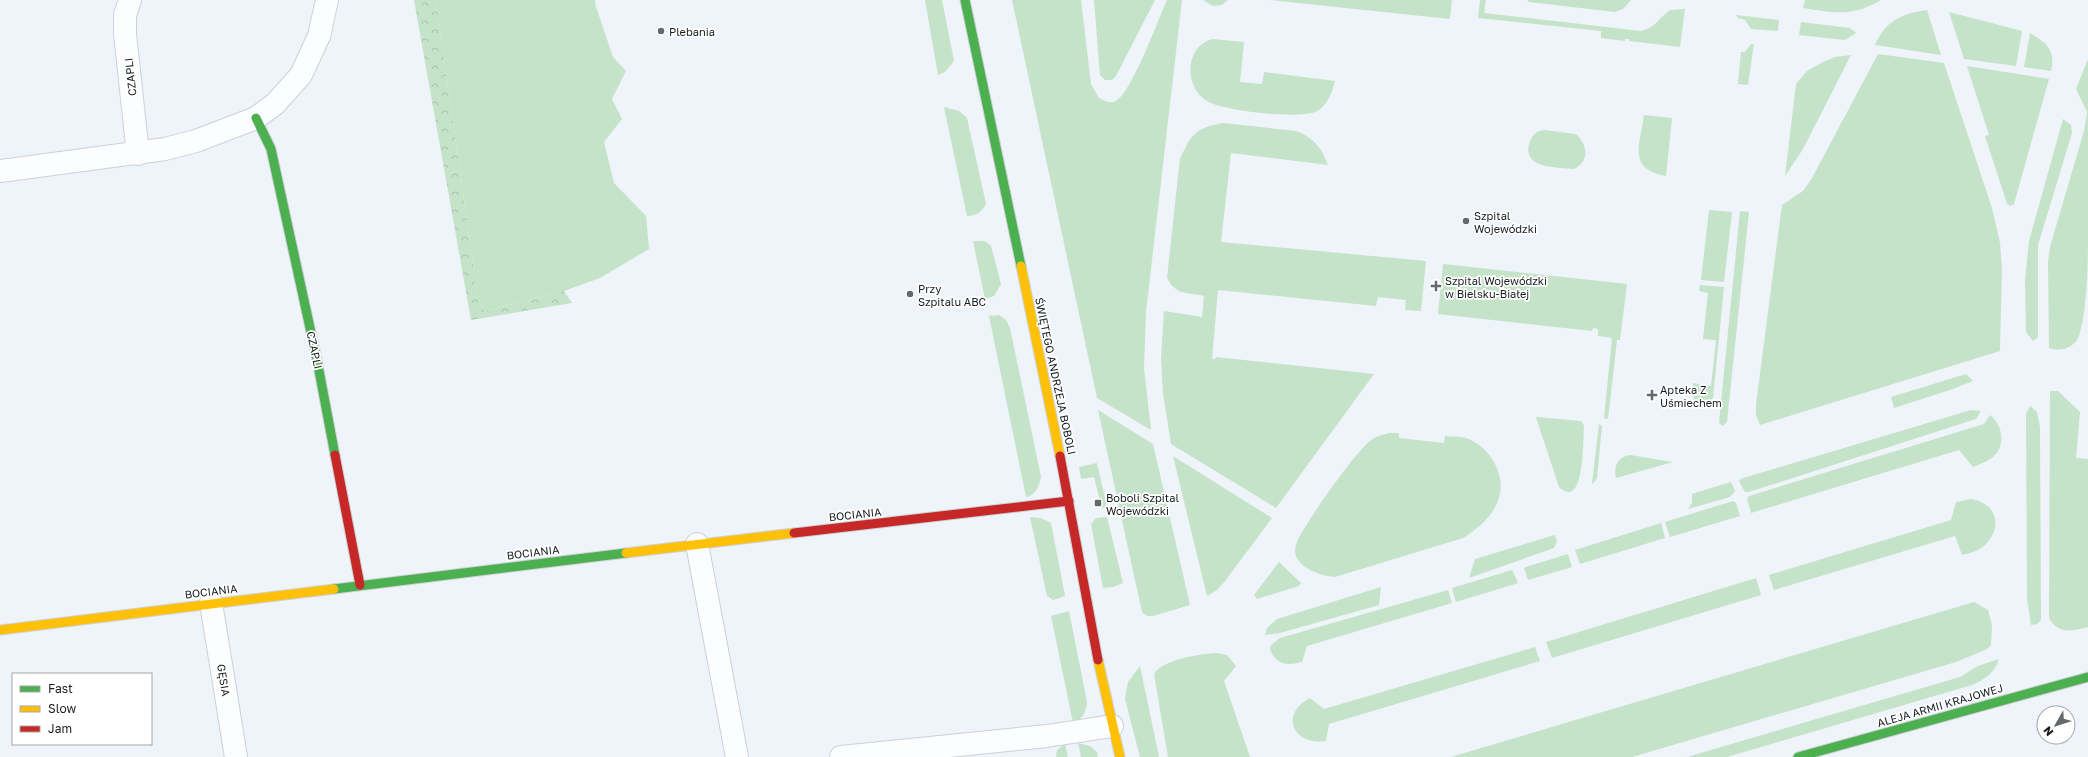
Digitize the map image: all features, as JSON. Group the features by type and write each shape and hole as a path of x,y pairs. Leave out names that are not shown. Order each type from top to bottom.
{"street":[{"name":"CZAPLI","path":"130,0 125,15 125,34 138,154"},
{"path":"0,171 138,154 196,141 256,118 275,104 301,75 319,36 327,0"},
{"name":"ŚWIĘTEGO ANDRZEJA BOBOLI","path":"965,0 1069,501 1085,592 1112,726 1120,757"},
{"name":"CZAPLI","path":"256,118 271,149 317,360 360,585"},
{"name":"BOCIANIA","path":"0,630 697,544 1069,501"},
{"path":"697,544 736,757"},
{"name":"GĘSIA","path":"211,603 236,757"},
{"name":"ALEJA ARMII KRAJOWEJ","path":"1798,757 2088,677"},
{"path":"841,757 1054,735 1112,726"}],"green space":[{"path":"414,0 436,0 479,306 486,311 564,291 572,303 471,320"},
{"path":"436,0 595,0 613,57 626,71 612,99 622,119 604,142 614,183 646,216 649,249 600,278 564,291 486,311 479,306"},
{"path":"925,0 942,0 954,61 945,72 938,75"},
{"path":"1012,0 1081,0 1091,84 1099,98 1112,102 1116,101 1122,95 1137,70 1167,0 1182,0 1146,312 1144,368 1151,430 1097,398"},
{"path":"1094,0 1155,0 1116,76 1112,80 1105,80 1100,75"},
{"path":"1203,0 1228,0 1222,5 1213,6"},
{"path":"1269,0 1452,0 1450,19"},
{"path":"1480,0 1486,0 1484,13 1641,31 1650,28 1670,10 1685,9 1680,47 1629,41 1629,39 1625,39 1625,41 1601,38 1601,31 1478,18"},
{"path":"1527,0 1631,0 1623,9 1615,12 1529,2"},
{"path":"1805,0 1881,0 1861,9 1834,12 1803,8"},
{"path":"1927,10 1941,55 1875,45 1884,30 1895,20 1918,11"},
{"path":"1949,12 2022,31 2016,66 1964,59"},
{"path":"1736,15 1779,20 1778,31 1751,29 1745,20 1738,18"},
{"path":"1801,22 1850,28 1856,33 1845,40 1799,35"},
{"path":"2030,33 2041,40 2049,48 2052,58 2051,71 2024,67"},
{"path":"1213,39 1244,42 1240,82 1262,84 1264,72 1335,81 1329,98 1317,111 1308,114 1295,115 1245,111 1216,105 1207,101 1199,95 1194,87 1190,68 1192,58 1197,50 1203,43"},
{"path":"1751,44 1754,44 1748,85 1738,84 1741,52 1745,52"},
{"path":"1878,54 1944,63 1992,208 2000,243 2002,269 2000,351 1760,425 1756,415 1756,404 1782,205 1803,191 1812,178"},
{"path":"1851,55 1803,149 1785,176 1796,84 1807,71 1823,62 1835,57"},
{"path":"2088,59 2087,282 2082,325 2079,336 2074,344 2067,348 2058,350 2049,348 2048,262 2050,247 2084,131 2087,112 2076,89"},
{"path":"1967,66 2049,79 2014,204 2010,206 2007,204 1985,136 1989,135"},
{"path":"944,107 959,111 967,118 986,204 981,211 973,215 967,216"},
{"path":"1644,115 1672,118 1666,176 1654,173 1646,168 1641,162 1639,146"},
{"path":"2063,119 2071,125 2072,133 2038,245 2038,337 2033,341 2026,332 2025,280 2029,241"},
{"path":"1223,123 1296,131 1302,133 1320,148 1328,165 1231,153 1221,242 1426,261 1421,311 1405,310 1406,300 1378,297 1376,306 1218,290 1212,359 1215,359 1216,357 1374,374 1276,508 1171,444 1163,394 1161,359 1164,311 1202,317 1204,296 1178,291 1167,278 1180,158 1190,139 1198,131 1209,126"},
{"path":"1544,130 1576,134 1585,148 1586,153 1583,161 1574,169 1550,167 1535,162 1530,157 1528,150 1530,141 1532,136 1539,131"},
{"path":"1709,210 1732,212 1724,282 1701,280"},
{"path":"1740,211 1749,212 1727,422 1723,426 1719,423"},
{"path":"973,241 985,241 991,246 1001,284 994,296 985,299"},
{"path":"1443,264 1627,284 1620,340 1617,340 1608,419 1604,418 1612,338 1598,336 1598,329 1593,328 1592,331 1438,314"},
{"path":"1700,285 1724,287 1713,398 1705,405 1695,401 1693,394 1693,383 1711,386 1716,340 1703,339 1708,293 1699,291"},
{"path":"999,315 1006,320 1010,328 1041,477 1035,492 1026,497 989,316"},
{"path":"1966,374 1973,381 1894,408 1891,397"},
{"path":"2050,391 2058,391 2080,412 2076,458 2088,459 2088,627 2076,630 2061,629 2057,627 2049,618"},
{"path":"2030,406 2037,412 2040,427 2041,620 2037,624 2031,625 2027,598 2026,414"},
{"path":"1098,410 1153,444 1190,605 1153,616 1147,616 1142,612"},
{"path":"1971,410 1981,411 1976,419 1749,492 1745,492 1739,481 1740,479"},
{"path":"1990,415 1998,424 2001,442 2000,447 1993,457 1981,464 1973,467 1959,450 1751,513 1747,499 1749,496 1984,424"},
{"path":"1536,417 1581,421 1584,426 1581,470 1574,490 1567,492 1559,487"},
{"path":"1599,424 1602,426 1597,478 1593,484 1592,483"},
{"path":"1389,433 1399,433 1399,438 1444,443 1445,436 1461,437 1479,445 1492,458 1499,474 1501,485 1496,506 1482,524 1463,538 1335,577 1323,575 1310,570 1296,557 1296,546 1301,533 1331,489 1363,447 1375,438"},
{"path":"1630,455 1673,462 1616,478 1615,470 1617,463 1622,458"},
{"path":"1173,456 1272,518 1225,581 1217,590 1207,596"},
{"path":"1097,463 1107,507 1102,508 1094,477 1081,479 1079,467"},
{"path":"1731,482 1735,491 1730,497 1688,509 1692,503 1692,494"},
{"path":"1971,499 1980,501 1986,505 1991,510 1996,523 1991,538 1983,547 1972,553 1962,555 1955,536 1774,590 1769,575 1951,520 1956,502"},
{"path":"1733,501 1736,503 1740,516 1670,537 1665,522"},
{"path":"1030,517 1041,518 1051,523 1065,596 1053,600 1047,596"},
{"path":"1107,517 1123,583 1113,587 1103,588 1091,524 1096,518"},
{"path":"1661,523 1665,538 1580,564 1575,550"},
{"path":"1555,535 1557,541 1554,548 1469,578 1475,559"},
{"path":"1568,554 1572,567 1528,580 1524,568"},
{"path":"1279,562 1301,583 1299,586 1257,599 1254,595"},
{"path":"1512,570 1518,583 1456,602 1452,588"},
{"path":"1756,578 1761,595 1552,658 1546,642"},
{"path":"1381,587 1379,605 1280,633 1265,635 1267,628 1277,619"},
{"path":"1448,590 1452,603 1307,646 1302,662 1292,664 1283,663 1276,659 1270,650 1271,645 1280,638"},
{"path":"1974,602 1988,610 1992,625 1991,645 1987,649 1956,662 1632,757 1451,757"},
{"path":"1069,611 1087,702 1083,715 1073,723 1051,616"},
{"path":"1535,647 1540,661 1329,724 1326,741 1305,739 1298,734 1294,727 1293,720 1295,712 1300,705 1310,698 1324,709"},
{"path":"1217,653 1227,655 1236,666 1224,681 1250,757 1168,757 1154,674 1165,665 1183,658"},
{"path":"1999,659 1995,668 1989,675 1972,685 1727,757 1687,757 1960,677 1978,666"},
{"path":"1140,666 1159,757 1140,757 1125,699 1128,682"},
{"path":"1078,743 1090,746 1097,752 1098,757 1081,757"},
{"path":"1065,744 1068,757 1056,757 1057,750"}],"traffic: fast":[{"path":"965,0 1021,266"},
{"path":"256,118 271,149 317,360 335,455"},
{"path":"334,589 626,553"},
{"path":"1798,757 2088,677"}],"traffic: slow":[{"path":"1021,266 1060,456"},
{"path":"626,553 794,533"},
{"path":"0,630 334,589"},
{"path":"1098,660 1120,757"}],"traffic: jam":[{"path":"335,455 360,585"},
{"path":"1060,456 1098,660"},
{"path":"794,533 1069,501"}],"place":[{"name":"Plebania","path":"661,31"},
{"name":"Szpital Wojewódzki","path":"1466,221"},
{"name":"Szpital Wojewódzki w Bielsku-Białej","path":"1436,286"},
{"name":"Przy Szpitalu ABC","path":"910,294"},
{"name":"Apteka Z Uśmiechem","path":"1652,395"},
{"name":"Boboli Szpital Wojewódzki","path":"1098,503"}]}
